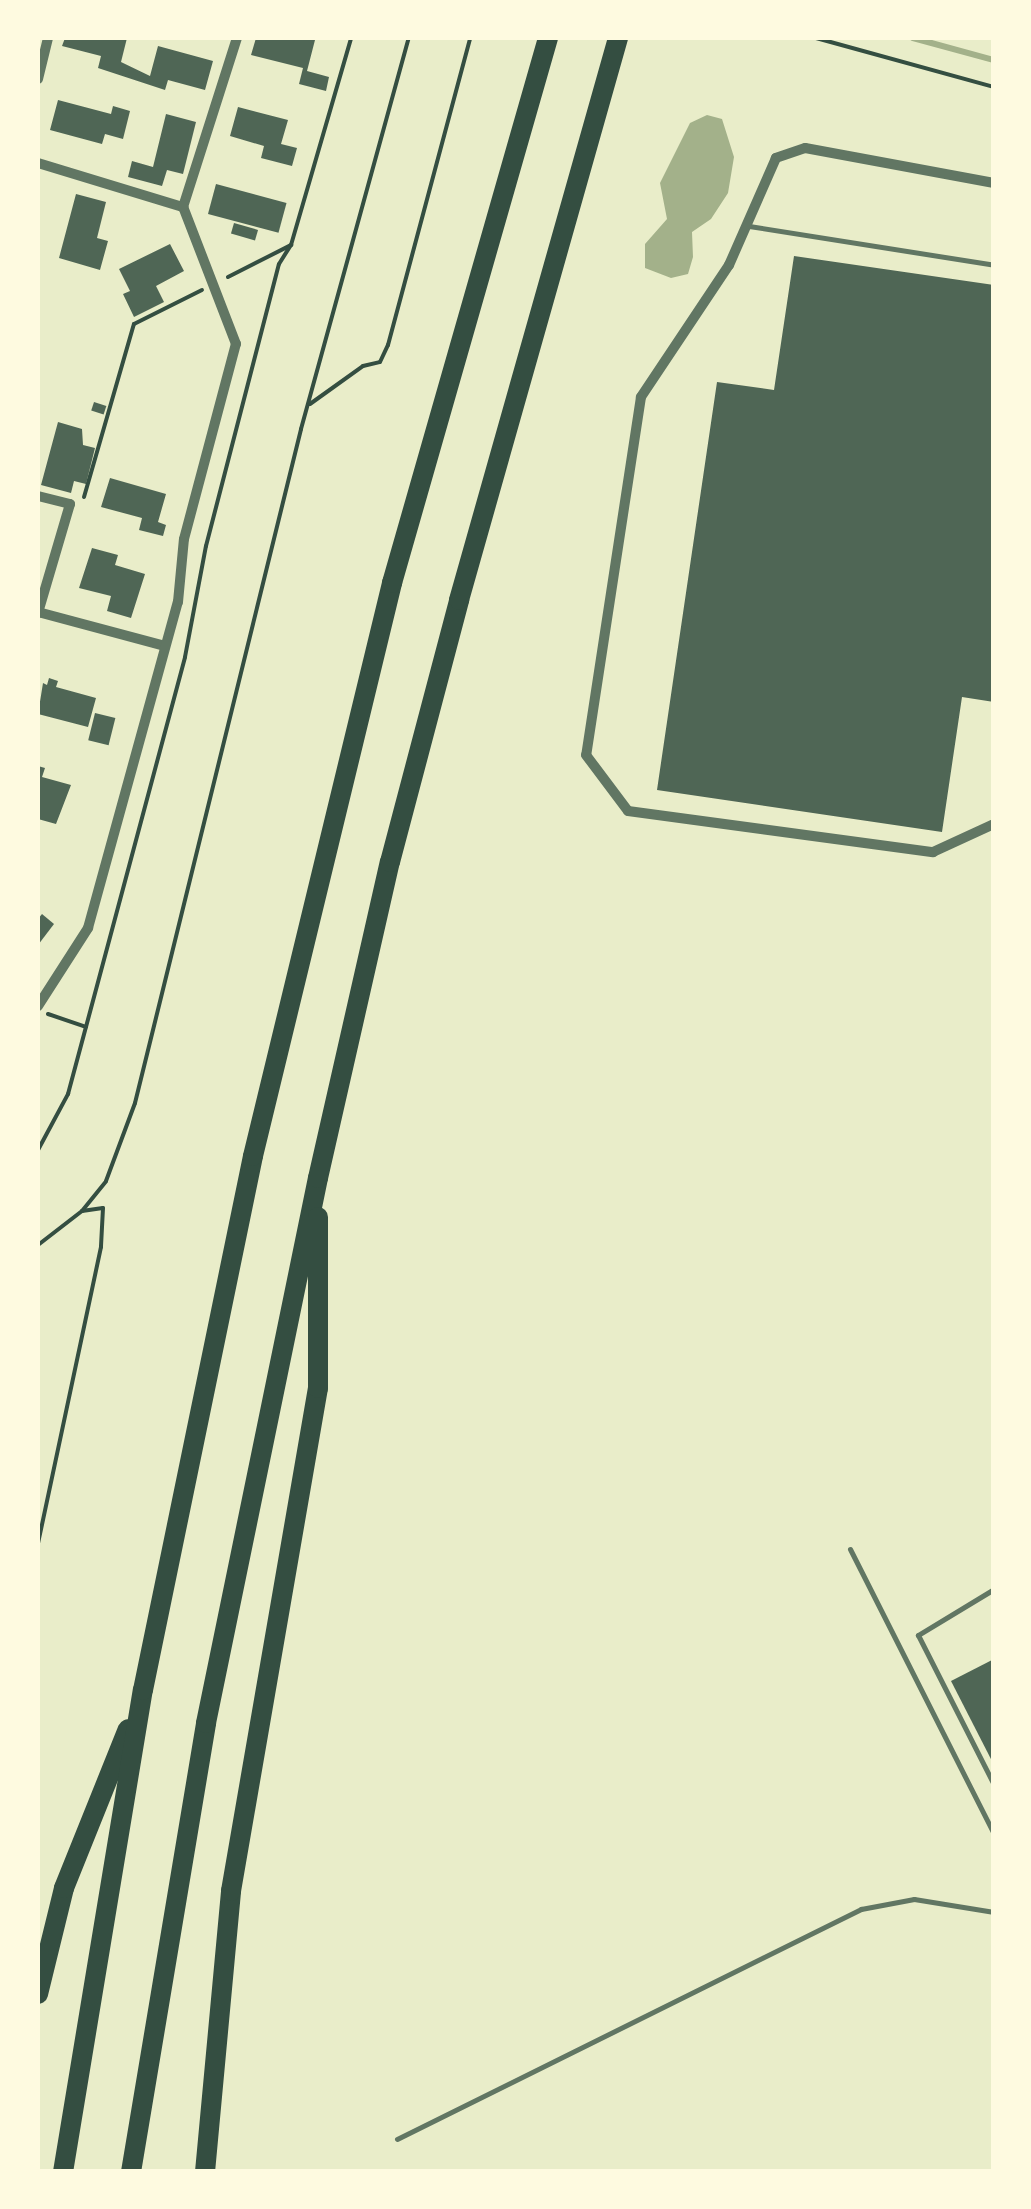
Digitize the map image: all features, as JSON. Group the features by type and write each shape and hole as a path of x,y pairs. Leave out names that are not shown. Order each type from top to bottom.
{"highway":[{"path":"64,2172 144,1690 253,1156 327,838 402,545 548,38"},
{"path":"131,2172 206,1723 318,1178 390,862 459,600 618,38"},
{"path":"205,2172 231,1891 318,1388 318,1178"},
{"path":"38,1994 64,1888 144,1690"}],"street":[{"path":"38,79 48,38"},
{"path":"38,1008 88,928 178,602 184,539 236,344 183,207 237,38"},
{"path":"994,183 805,148 776,158 729,264 641,397 586,755 628,811 934,852 994,824"},
{"path":"38,163 183,207"},
{"path":"38,496 70,504 38,612 165,646"}],"lane":[{"path":"746,226 994,265"},
{"path":"850,1549 994,1834"},
{"path":"994,1590 918,1635 994,1785"},
{"path":"397,2139 861,1909 914,1898 994,1912"}],"path":[{"path":"38,1150 68,1094 185,657 206,546 280,264 291,245 351,38"},
{"path":"38,1244 82,1211 106,1181 135,1103 308,406 409,38"},
{"path":"308,406 362,366 380,362 388,345 470,38"},
{"path":"818,38 994,87"},
{"path":"70,504 83,499 134,324 291,245"},
{"path":"38,1008 86,1027"},
{"path":"38,1543 101,1246 103,1208 82,1211"}],"shaded area":[{"path":"707,115 722,119 734,157 728,193 711,219 692,232 693,257 688,274 671,278 645,268 645,244 667,219 660,183 690,123"}],"building":[{"path":"65,38 127,38 121,62 150,76 158,46 213,61 205,90 168,80 165,90 98,68 101,56 62,46"},
{"path":"256,38 315,40 307,71 329,77 326,91 299,84 303,68 251,55"},
{"path":"58,100 111,114 113,106 130,111 123,139 105,134 102,144 50,130"},
{"path":"238,107 288,120 281,144 297,148 292,166 261,158 264,146 230,136"},
{"path":"166,114 196,122 183,174 167,170 162,186 128,177 132,161 153,167"},
{"path":"216,184 287,203 278,233 208,214"},
{"path":"76,194 106,202 97,238 108,241 100,270 59,258"},
{"path":"234,223 258,230 255,240 231,234"},
{"path":"170,244 184,271 156,286 164,302 134,317 123,294 130,291 119,269"},
{"path":"794,256 994,285 994,702 962,697 942,832 657,790 717,382 774,390"},
{"path":"94,402 106,406 104,415 91,411"},
{"path":"58,422 82,429 83,445 95,448 86,484 74,481 71,493 41,485"},
{"path":"110,478 166,494 158,522 166,525 163,536 139,530 142,518 101,507"},
{"path":"92,548 118,555 115,565 145,574 131,618 107,611 111,596 79,588"},
{"path":"49,678 58,681 56,687 96,698 88,727 38,714 43,683 47,685"},
{"path":"95,713 115,718 109,745 88,740"},
{"path":"38,766 45,768 42,777 71,785 56,824 38,819"},
{"path":"42,914 54,924 38,945 38,919"},
{"path":"994,1659 994,1765 951,1681"}],"waterway":[{"path":"913,38 994,60"}]}
